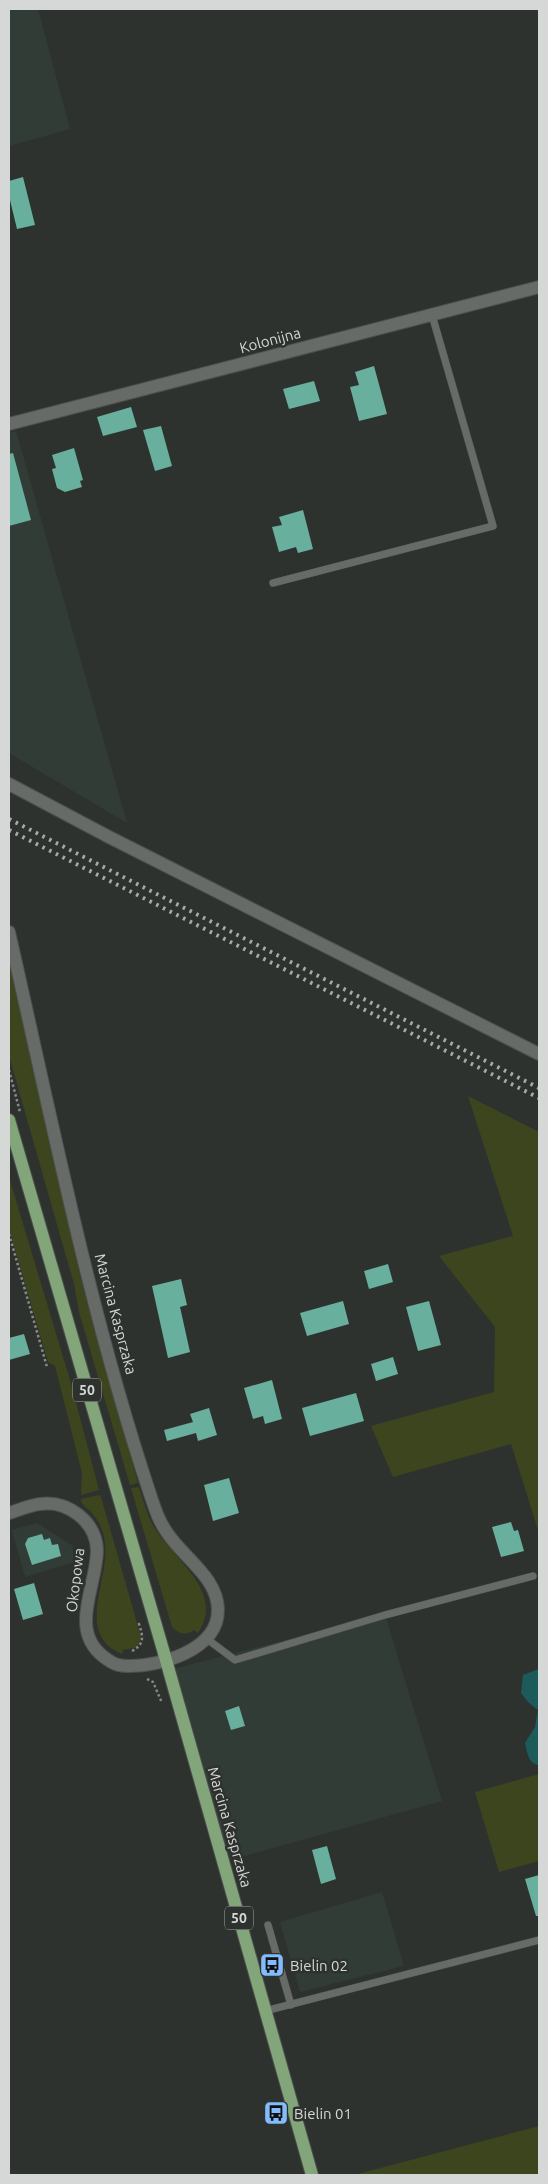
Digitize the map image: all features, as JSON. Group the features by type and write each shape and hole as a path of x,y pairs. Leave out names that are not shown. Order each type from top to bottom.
{"main road":[{"name":"Marcina Kasprzaka","path":"9,1120 166,1660 312,2175"}],"street":[{"name":"Kolonijna","path":"9,424 539,287"},
{"path":"9,784 118,842 539,1054"},
{"name":"Marcina Kasprzaka","path":"9,932 94,1299 147,1485 158,1518 168,1535 202,1573 211,1586 214,1595 218,1611 214,1627 207,1638"},
{"name":"Okopowa","path":"9,1513 40,1504 60,1504 78,1514 90,1527 97,1552 85,1611 87,1634 97,1652 113,1664 131,1666 166,1660"},
{"path":"166,1660 192,1650 207,1638"}],"lane":[{"path":"273,583 493,526 432,315"},
{"path":"207,1638 235,1660 385,1615 533,1576"},
{"path":"268,1926 291,2005"},
{"path":"265,2011 539,1940"}],"path":[{"path":"9,1234 47,1367"}],"shaded area":[{"path":"9,9 38,9 70,129 9,146"},
{"path":"16,431 127,823 9,753 9,433"},
{"path":"37,1523 73,1546 74,1562 25,1577 12,1530"},
{"path":"385,1615 442,1801 223,1862 169,1670"},
{"path":"382,1892 404,1966 300,1992 280,1922"}],"green space":[{"path":"9,961 80,1275 138,1483 130,1485 79,1312 74,1284 9,1056"},
{"path":"468,1096 539,1132 538,1530 511,1444 393,1477 371,1426 494,1392 495,1327 439,1256 513,1236"},
{"path":"9,1177 70,1380 99,1490 81,1495 82,1473 55,1366 48,1362 9,1229"},
{"path":"139,1487 154,1527 194,1577 201,1590 206,1603 205,1618 198,1633 194,1630 183,1633 172,1627 131,1488"},
{"path":"99,1495 141,1637 137,1647 123,1650 122,1654 108,1645 100,1633 97,1620 97,1605 105,1558 105,1543 99,1523 81,1499"},
{"path":"539,1774 539,1861 499,1872 475,1792"},
{"path":"539,2126 539,2175 354,2175"}],"water":[{"path":"539,1669 539,1765 530,1760 525,1743 535,1727 538,1710 521,1693 523,1675"}],"building":[{"path":"23,177 35,225 17,229 9,196 9,181"},
{"path":"374,366 387,414 359,421 350,387 359,385 355,372"},
{"path":"314,381 320,401 289,409 283,389"},
{"path":"131,407 137,427 103,436 97,417"},
{"path":"161,426 172,466 155,471 143,430"},
{"path":"74,448 83,480 80,481 82,487 65,492 57,488 52,469 56,468 52,455"},
{"path":"13,453 31,520 9,526 9,454"},
{"path":"303,510 313,549 298,553 296,547 279,552 272,527 282,525 279,517"},
{"path":"388,1264 393,1282 369,1289 364,1271"},
{"path":"181,1279 187,1305 180,1307 190,1352 168,1358 152,1286"},
{"path":"343,1301 349,1324 307,1336 300,1313"},
{"path":"429,1301 441,1345 418,1351 406,1307"},
{"path":"24,1334 30,1354 9,1360 9,1338"},
{"path":"393,1357 398,1374 376,1381 371,1364"},
{"path":"272,1380 282,1419 265,1424 263,1416 253,1419 244,1388"},
{"path":"356,1393 364,1421 310,1436 302,1408"},
{"path":"209,1408 217,1435 198,1441 196,1433 167,1441 164,1430 193,1422 190,1414"},
{"path":"229,1478 239,1513 213,1521 204,1485"},
{"path":"511,1522 514,1531 518,1530 524,1551 501,1557 492,1527"},
{"path":"42,1534 44,1540 50,1538 52,1545 58,1544 61,1556 32,1565 25,1544 28,1538"},
{"path":"34,1583 43,1614 23,1620 14,1589"},
{"path":"239,1706 245,1726 231,1730 225,1711"},
{"path":"327,1846 336,1879 321,1884 312,1850"},
{"path":"539,1875 539,1916 536,1916 525,1879"}],"railway":[{"path":"9,819 539,1088"},
{"path":"9,830 539,1098"}],"place":[{"name":"Bielin 02","path":"272,1965"},
{"name":"Bielin 01","path":"276,2113"}]}
